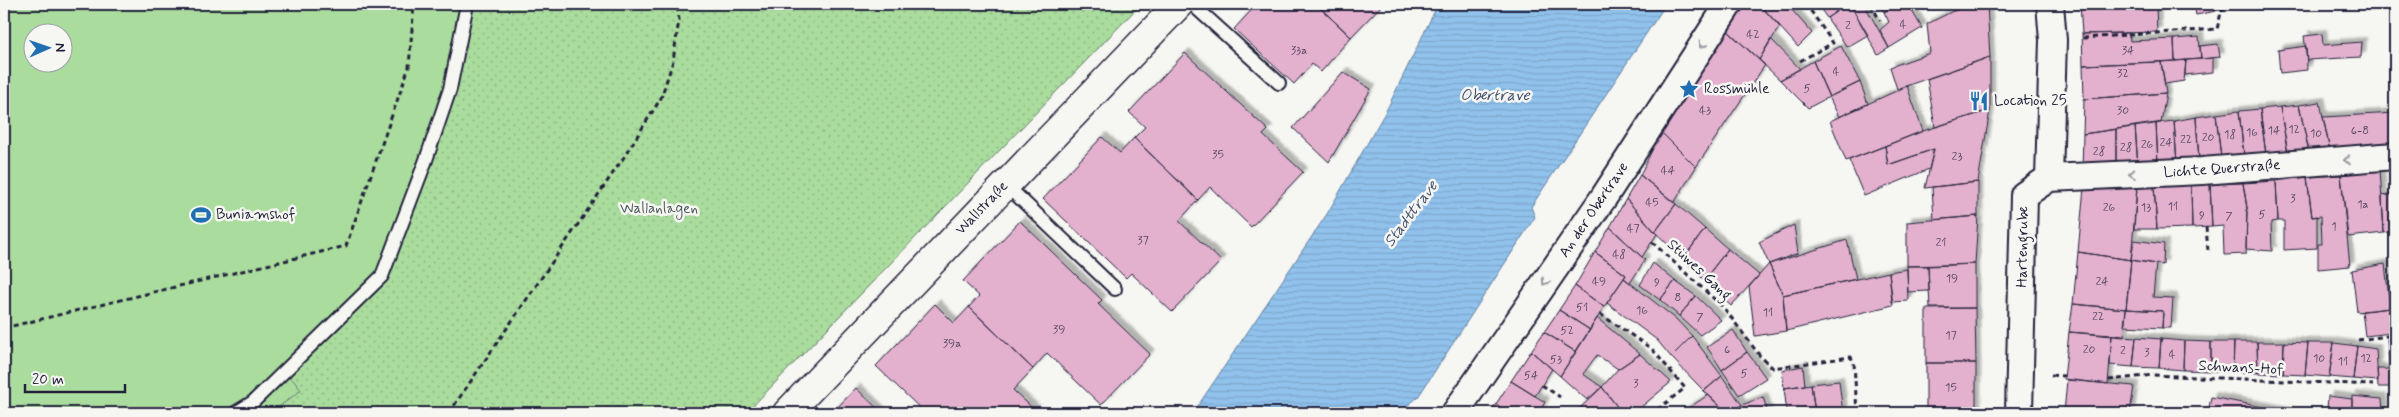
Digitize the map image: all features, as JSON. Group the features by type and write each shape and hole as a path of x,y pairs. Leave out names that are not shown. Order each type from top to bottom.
{"main road":[{"name":"Wallstraße","path":"787,413 1179,4"}],"street":[{"name":"An der Obertrave","path":"1455,413 1604,197 1729,4"},
{"path":"2049,178 2053,40 2050,4"},
{"name":"Lichte Querstraße","path":"2049,178 2202,171 2395,156"},
{"name":"Hartengrube","path":"2019,413 2024,195 2049,178"}],"lane":[{"path":"235,413 253,402 382,276 426,160 450,89 467,4"},
{"path":"1192,4 1279,83"},
{"path":"1005,184 1115,289"}],"path":[{"path":"4,328 346,246 409,68 414,4"},
{"path":"449,413 613,173 661,98 673,61 678,20 677,4"},
{"path":"1800,61 1833,43 1806,4"},
{"path":"1871,4 1880,21"},
{"path":"2053,40 2218,29 2222,9 2251,4"},
{"path":"2206,227 2208,252"},
{"name":"Stüwes Gang","path":"1652,242 1730,314 1760,356 1774,368 1851,357 1854,363 1857,413"},
{"path":"1600,314 1652,349 1685,388 1653,413"},
{"path":"2358,340 2395,335"},
{"name":"Schwans-Hof","path":"2108,380 2153,375 2373,385"},
{"path":"1542,386 1560,397"}],"green space":[{"name":"Buniamshof","path":"4,4 460,4 456,35 442,96 376,273 331,321 301,390 271,413 4,413"},
{"name":"Wallanlagen","path":"460,4 1141,4 746,413 271,413 301,390 281,365 331,321 376,273 442,96 456,35"}],"water":[{"name":"Obertrave","path":"1438,4 1666,4 1531,207 1535,217 1418,397 1399,413 1193,413 1327,214 1387,109"}],"building":[{"path":"1257,4 1316,4 1351,37 1321,72 1312,64 1294,84 1234,29"},
{"path":"1316,4 1383,4 1351,37"},
{"path":"1745,4 1759,4 1780,26 1759,60 1728,31"},
{"path":"1759,4 1796,4 1792,10 1812,33 1798,47"},
{"path":"1817,4 1847,4 1827,18"},
{"path":"1847,4 1850,4 1868,35 1847,47 1827,18"},
{"path":"1850,4 1864,4 1889,48 1878,55"},
{"path":"1880,4 1898,4 1884,12"},
{"path":"1898,4 1908,4 1922,28 1889,48 1880,30 1889,22 1884,12"},
{"path":"1952,4 1975,4 1953,11"},
{"path":"1975,4 1987,4 1990,57 1897,89 1890,67 1930,53 1927,24 1953,11"},
{"path":"2080,4 2156,4 2157,32 2082,34"},
{"path":"2194,4 2214,4 2216,11 2196,15"},
{"path":"2369,4 2395,4 2395,9 2370,11"},
{"path":"1728,31 1765,65 1696,167 1661,132"},
{"path":"2129,33 2130,41 2174,39 2175,61 2083,65 2082,34"},
{"path":"2322,34 2323,45 2362,42 2361,57 2307,60 2304,36"},
{"path":"2199,37 2201,59 2175,61 2174,39"},
{"path":"1771,39 1800,69 1780,80 1759,60"},
{"path":"2218,44 2220,57 2201,59 2200,46"},
{"path":"1841,46 1860,82 1829,97 1813,61"},
{"path":"2306,46 2307,70 2280,73 2278,50"},
{"path":"2392,47 2395,47 2395,81"},
{"path":"1185,53 1268,130 1263,135 1303,172 1251,227 1210,187 1198,200 1134,138 1145,127 1129,112"},
{"path":"1990,57 1990,110 1935,127 1927,79"},
{"path":"2213,58 2213,72 2185,75 2186,60"},
{"path":"2186,60 2184,81 2165,84 2161,62"},
{"path":"1813,61 1829,97 1808,108 1780,80"},
{"path":"2161,62 2166,93 2084,99 2083,65"},
{"path":"1343,72 1371,89 1329,162 1293,128"},
{"path":"1860,82 1868,104 1839,117 1829,97"},
{"path":"1907,86 1923,131 1846,161 1830,121"},
{"path":"2166,93 2161,123 2083,134 2084,99"},
{"path":"2320,102 2330,151 2309,152 2299,105"},
{"path":"2299,105 2309,152 2288,154 2280,107"},
{"path":"2280,107 2288,154 2266,155 2260,109"},
{"path":"2260,109 2266,155 2244,156 2239,111"},
{"path":"1990,110 1978,182 1925,188 1934,149 1888,165 1885,146 1923,131"},
{"path":"2239,111 2244,156 2221,158 2216,114"},
{"path":"2395,113 2395,145 2330,151 2323,117"},
{"path":"2216,114 2221,158 2199,160 2196,117"},
{"path":"2196,117 2199,160 2177,163 2174,121"},
{"path":"2174,121 2177,163 2158,164 2156,123"},
{"path":"2156,123 2158,164 2138,166 2135,126"},
{"path":"2135,126 2138,166 2116,169 2116,129"},
{"path":"2116,129 2116,169 2082,172 2083,134"},
{"path":"1661,132 1696,167 1674,203 1640,175"},
{"path":"1102,137 1120,153 1134,138 1198,200 1179,221 1221,261 1172,312 1131,273 1126,278 1043,199"},
{"path":"1885,146 1888,165 1934,149 1929,169 1864,196 1849,160"},
{"path":"2380,169 2384,233 2348,237 2341,175"},
{"path":"1640,175 1676,204 1655,232 1626,199"},
{"path":"2341,175 2350,266 2318,269 2318,244 2322,244 2321,216 2312,217 2307,177"},
{"path":"2307,177 2312,217 2317,216 2317,248 2284,250 2284,221 2278,221 2276,181"},
{"path":"2276,181 2278,221 2271,222 2272,251 2246,249 2247,208 2243,183"},
{"path":"1978,182 1978,216 1934,220 1932,187"},
{"path":"2243,183 2247,208 2246,254 2224,255 2223,226 2212,227 2210,184"},
{"path":"2210,184 2212,227 2192,228 2191,185"},
{"path":"2191,185 2192,228 2157,229 2154,186"},
{"path":"2154,186 2157,229 2134,229 2137,187"},
{"path":"2084,187 2137,187 2131,260 2078,252"},
{"path":"2395,194 2395,231 2384,233 2382,196"},
{"path":"1626,199 1657,234 1642,257 1610,227"},
{"path":"1676,204 1705,229 1683,259 1655,232"},
{"path":"1978,216 1975,264 1907,266 1907,222"},
{"path":"1020,221 1102,300 1098,304 1150,354 1101,405 1047,353 1033,369 969,307 979,296 963,281"},
{"path":"1794,225 1798,253 1769,264 1759,242"},
{"path":"1610,227 1645,260 1630,283 1624,278 1626,275 1595,252"},
{"path":"1705,229 1728,249 1704,280 1683,259"},
{"path":"1847,240 1856,279 1783,295 1769,264"},
{"path":"2134,240 2164,244 2163,265 2131,260"},
{"path":"1728,249 1759,275 1731,306 1704,280"},
{"path":"1595,252 1626,275 1604,307 1575,286"},
{"path":"2078,252 2131,260 2126,309 2073,304"},
{"path":"2131,260 2156,264 2153,297 2173,298 2171,328 2162,328 2163,311 2126,309"},
{"path":"1653,263 1675,281 1660,300 1640,285"},
{"path":"1769,264 1783,295 1786,331 1755,336 1749,287"},
{"path":"1975,264 1975,308 1930,308 1928,266"},
{"path":"2385,264 2390,308 2357,312 2352,270"},
{"path":"1907,266 1928,266 1929,291 1908,292"},
{"path":"1907,269 1908,301 1892,302 1889,272"},
{"path":"1889,272 1893,305 1786,331 1783,295"},
{"path":"1624,278 1676,319 1692,336 1671,357 1657,340 1607,303"},
{"path":"1675,281 1696,296 1679,316 1660,300"},
{"path":"1575,286 1604,307 1590,330 1559,310"},
{"path":"1696,296 1721,320 1700,335 1679,316"},
{"path":"2395,303 2395,332 2392,333 2389,304"},
{"path":"935,304 954,323 969,307 1033,369 1013,390 1038,413 925,413 876,366"},
{"path":"2073,304 2126,309 2124,337 2069,332"},
{"path":"1975,308 1976,363 1926,363 1926,309"},
{"path":"2390,308 2392,333 2365,336 2362,311"},
{"path":"2126,309 2163,311 2162,328 2124,326"},
{"path":"1559,310 1590,330 1576,352 1544,332"},
{"path":"1597,318 1640,354 1618,369 1597,355 1583,374 1602,387 1587,400 1560,376"},
{"path":"1733,330 1747,352 1722,370 1707,347"},
{"path":"1544,332 1576,352 1560,376 1531,351"},
{"path":"2069,332 2112,335 2108,384 2064,379"},
{"path":"2112,335 2136,337 2133,367 2110,365"},
{"path":"1692,336 1722,376 1704,391 1671,357"},
{"path":"2136,337 2161,339 2159,368 2133,367"},
{"path":"2395,338 2395,363 2389,364 2387,339"},
{"path":"2161,339 2184,341 2183,370 2159,368"},
{"path":"2184,341 2211,342 2211,371 2183,370"},
{"path":"2211,342 2234,342 2233,372 2211,371"},
{"path":"2234,342 2257,342 2258,373 2233,372"},
{"path":"2257,342 2284,342 2283,374 2258,373"},
{"path":"2284,342 2308,343 2305,375 2283,374"},
{"path":"2308,343 2334,343 2329,377 2305,375"},
{"path":"2334,343 2357,346 2353,379 2329,377"},
{"path":"2357,346 2376,349 2378,381 2353,379"},
{"path":"1531,351 1552,369 1535,396 1511,381"},
{"path":"1747,352 1766,378 1739,395 1722,370"},
{"path":"1640,354 1671,382 1634,413 1622,413 1602,387 1618,369"},
{"path":"1926,363 1976,363 1976,413 1926,413"},
{"path":"1803,366 1805,385 1784,388 1782,370"},
{"path":"2377,369 2395,369 2395,387 2378,387"},
{"path":"1722,376 1742,405 1728,413 1704,391"},
{"path":"2067,380 2134,386 2130,413 2064,413"},
{"path":"1511,381 1545,402 1539,413 1508,413 1496,404"},
{"path":"1839,381 1843,413 1815,413 1811,384"},
{"path":"1811,384 1815,413 1787,413 1784,388"},
{"path":"1602,387 1622,413 1579,413 1577,411"},
{"path":"856,388 882,413 832,413"},
{"path":"1708,395 1727,413 1681,413"},
{"path":"2328,396 2352,399 2352,413 2327,409"},
{"path":"2352,396 2382,399 2383,413 2352,413"},
{"path":"1763,397 1768,413 1728,413 1742,405"},
{"path":"2211,397 2294,413 2208,413"},
{"path":"1496,404 1508,413 1490,413"}],"place":[{"name":"Rossmühle","path":"1689,89"},
{"name":"Location 25","path":"1979,101"},
{"name":"Buniamshof","path":"201,215"}],"water label":[{"name":"Stadttrave","path":"1411,214"}]}
